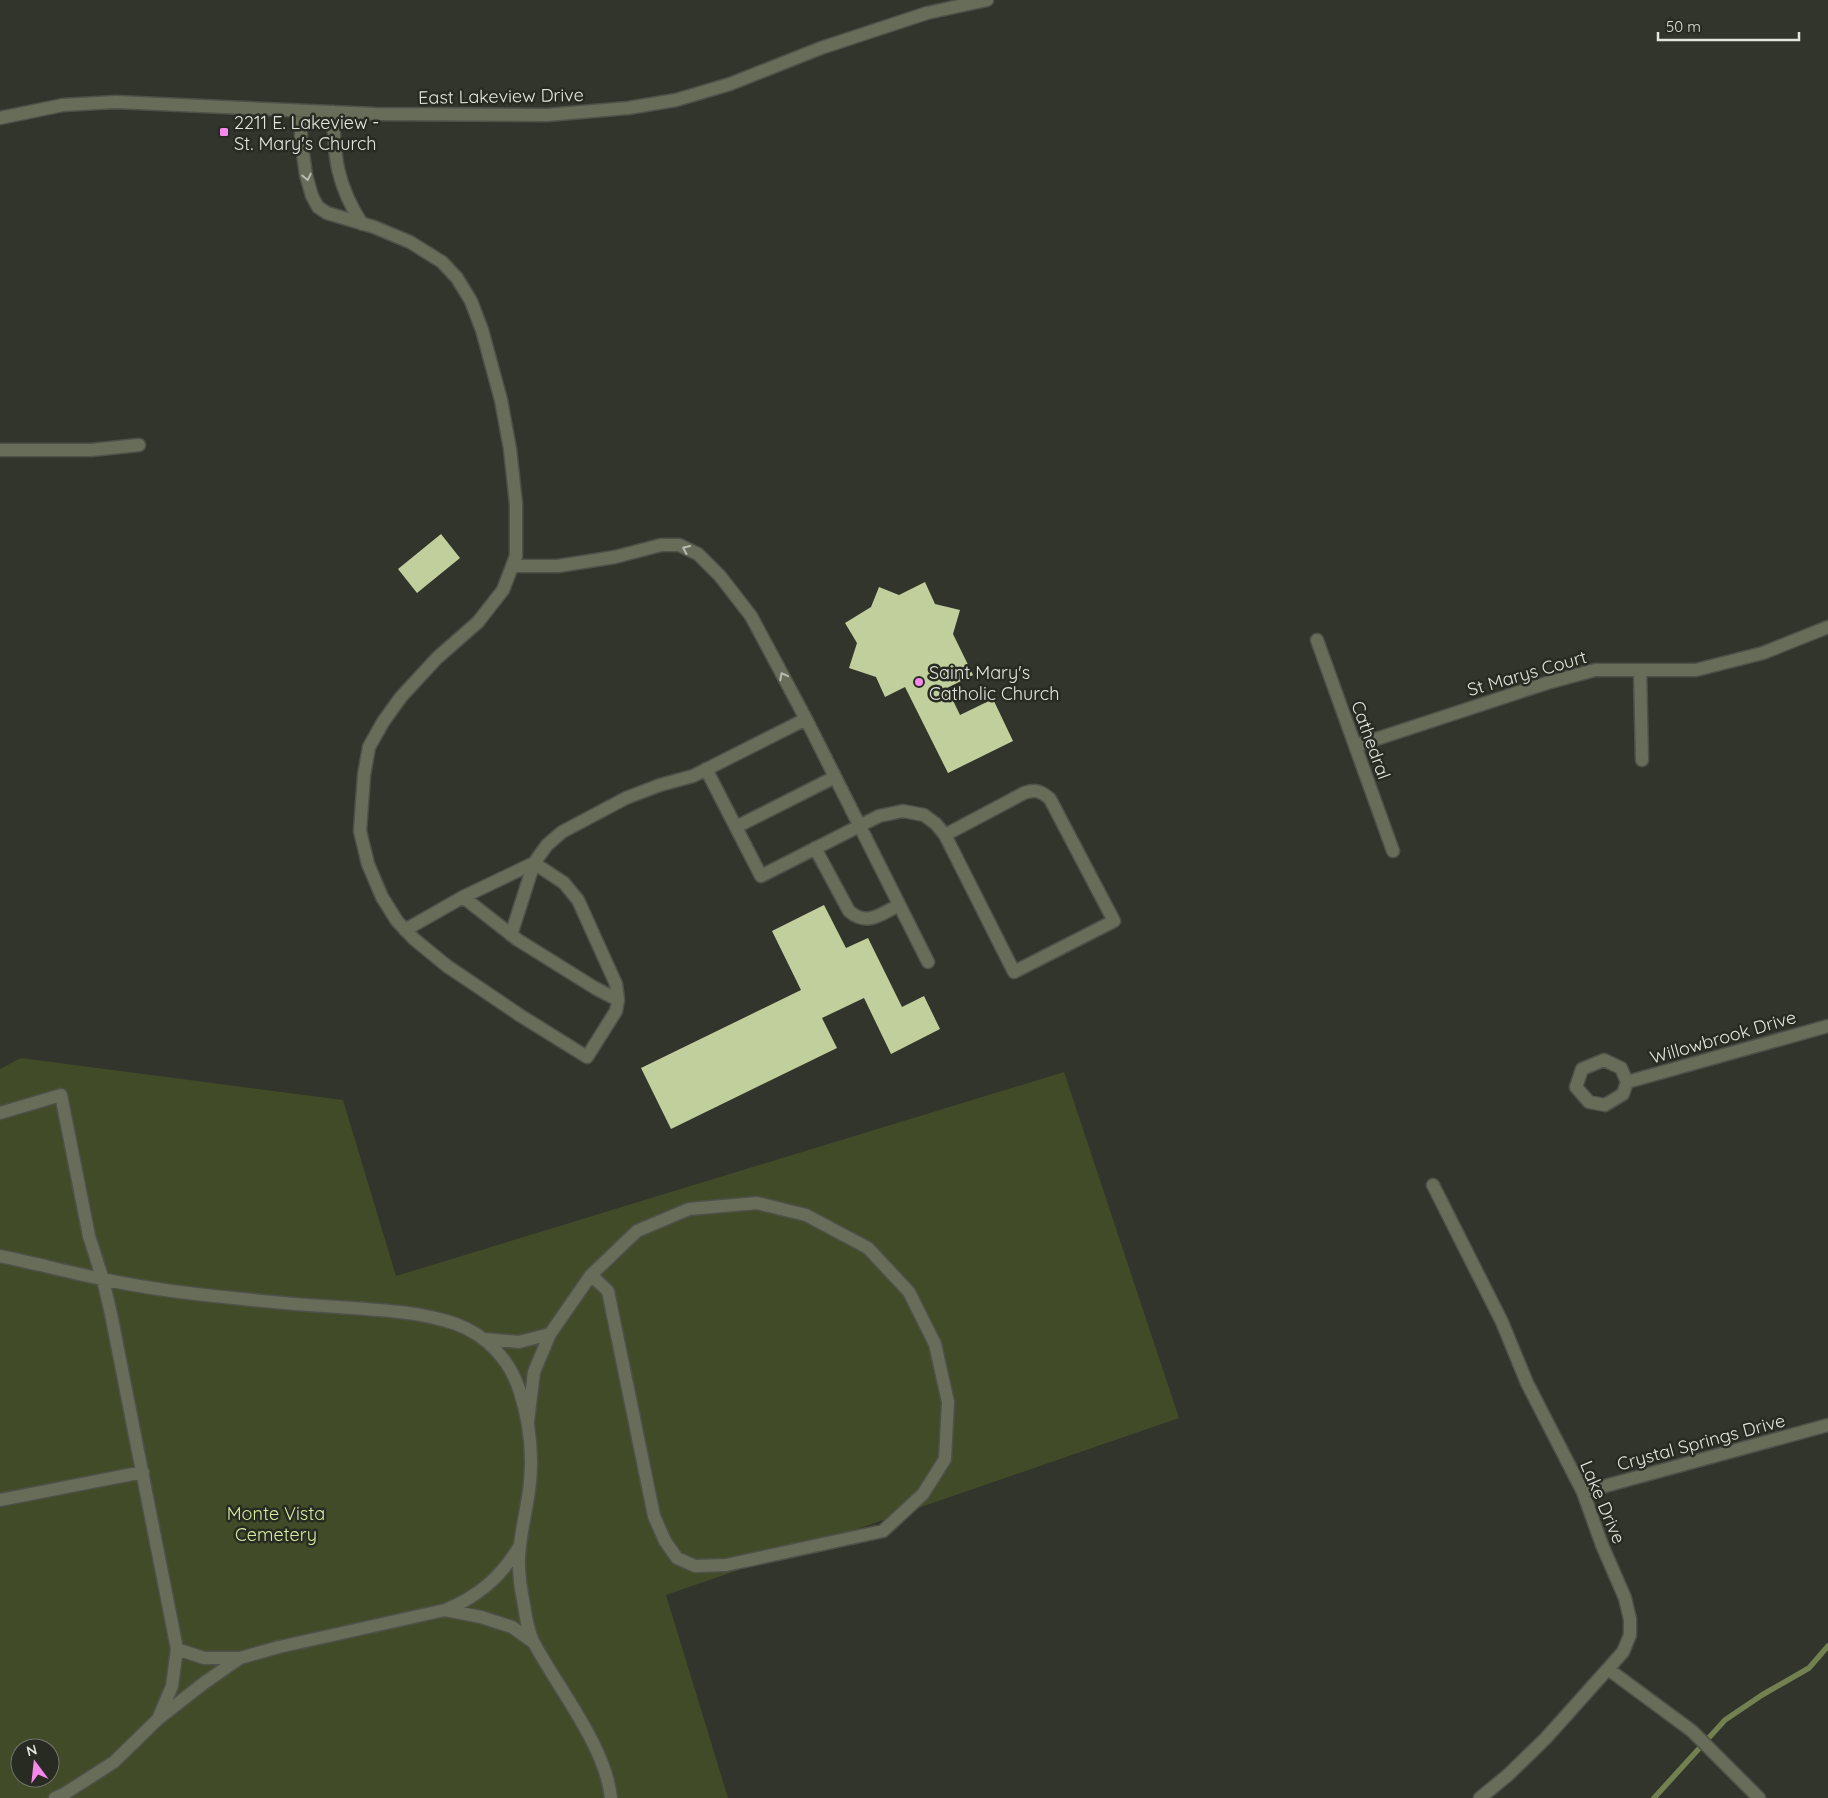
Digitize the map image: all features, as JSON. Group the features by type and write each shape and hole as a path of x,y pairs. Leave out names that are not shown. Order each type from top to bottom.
{"street":[{"name":"East Lakeview Drive","path":"0,118 63,105 116,102 384,114 547,115 628,108 676,100 730,84 821,48 927,13 986,0"},
{"path":"301,111 304,159 312,196 318,207 327,213 410,242 442,262 458,278 471,302 482,330 501,400 510,449 516,504 516,556 503,590 478,622 437,658 400,697 369,747 364,775 360,832 368,864 382,898 397,921 406,930 448,966 521,1016 587,1057 616,1011 618,1000 616,984 578,900 564,883 534,863"},
{"path":"334,112 334,148 340,179 350,205 362,224"},
{"path":"0,450 91,450 139,445"},
{"path":"512,566 558,566 614,557 660,545 679,545 698,554 720,576 751,616 806,719 928,962"},
{"name":"St Marys Court","path":"1355,746 1546,683 1595,670 1696,670 1763,653 1828,626"},
{"name":"Cathedral","path":"1317,640 1394,851"},
{"path":"1640,670 1642,760"},
{"path":"511,935 534,863 547,845 562,832 626,798 660,785 692,776 806,719"},
{"path":"706,769 761,876 879,816 903,811 924,814 945,835 1014,972 1114,921 1050,799 1041,792 1033,790 1024,793 945,835"},
{"path":"736,827 835,777"},
{"path":"815,848 849,911 855,916 860,919 868,919 899,905"},
{"path":"406,930 464,897 534,863"},
{"path":"464,897 511,935 595,988 618,1000"},
{"name":"Willowbrook Drive","path":"1627,1082 1828,1026"},
{"path":"0,1113 61,1095 89,1236 103,1280 177,1648 172,1686 158,1719"},
{"name":"Lake Drive","path":"1434,1185 1502,1322 1527,1383 1583,1492 1602,1545 1625,1598 1630,1619 1630,1635 1623,1652 1546,1738 1508,1775 1480,1798"},
{"path":"528,1421 534,1372 550,1334 591,1275 637,1231 689,1209 757,1203 806,1215 868,1248 909,1292 936,1344 948,1402 945,1459 923,1494 883,1531 726,1565 695,1566 677,1558 665,1541 654,1516 608,1291 591,1275"},
{"path":"0,1256 103,1280 222,1297 417,1314 456,1324 484,1338 519,1342 550,1334"},
{"path":"484,1338 500,1355 513,1375 524,1403 528,1421 531,1444 530,1481 520,1546 520,1578 528,1625 533,1642 590,1738 602,1763 611,1798"},
{"name":"Crystal Springs Drive","path":"1583,1492 1828,1426"},
{"path":"0,1500 143,1472"},
{"path":"177,1648 204,1658 240,1658 280,1647 445,1610 463,1603 493,1580 507,1567 520,1546"},
{"path":"445,1610 481,1617 512,1627 533,1642"},
{"path":"55,1798 114,1762 158,1719 240,1658"},
{"path":"1608,1668 1692,1731 1759,1798"}],"green space":[{"name":"Monte Vista Cemetery","path":"21,1058 343,1100 396,1276 1064,1072 1179,1418 666,1595 728,1798 0,1798 0,1069"}],"building":[{"path":"441,534 460,558 417,593 398,569"},
{"name":"Saint Mary's Catholic Church","path":"925,582 935,604 960,610 953,634 973,675 947,688 960,715 993,699 1013,741 948,773 905,687 885,697 876,677 849,668 857,643 845,623 871,607 879,587 899,595"},
{"path":"824,905 846,948 868,938 902,1007 924,996 940,1029 891,1054 864,998 822,1018 837,1048 671,1129 641,1068 801,990 772,931"}],"waterway":[{"path":"1654,1798 1725,1720 1762,1695 1809,1668 1828,1646"}],"place":[{"name":"2211 E. Lakeview - St. Mary's Church","path":"224,132"},
{"name":"Saint Mary's Catholic Church","path":"919,682"}]}
